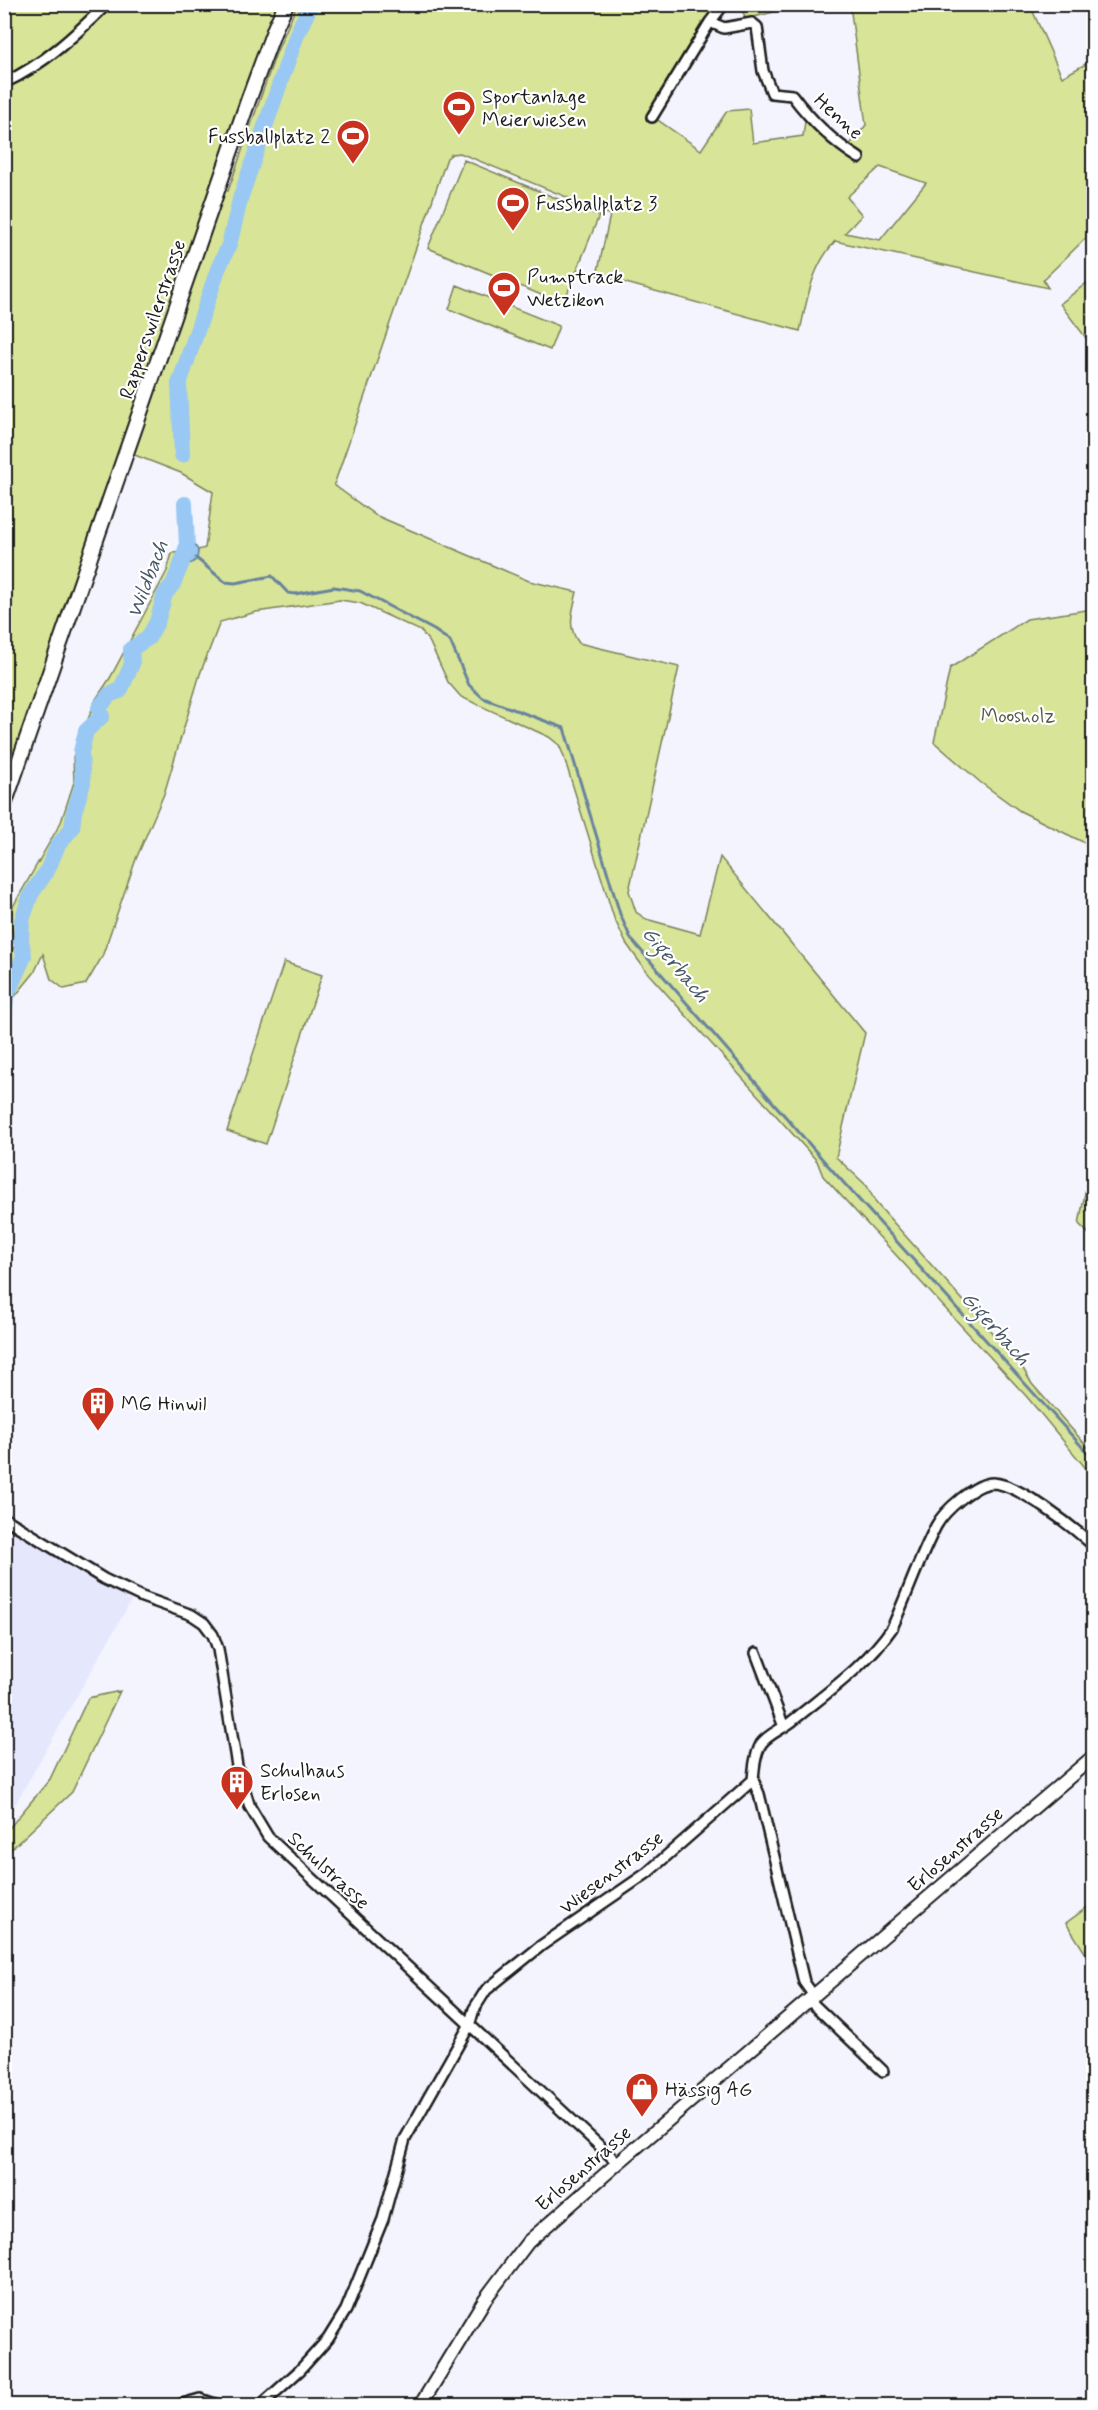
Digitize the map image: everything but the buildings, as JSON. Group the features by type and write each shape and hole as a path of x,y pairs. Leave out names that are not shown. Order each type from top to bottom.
{"main road":[{"name":"Rapperswilerstrasse","path":"4,805 248,101 286,4"}],"street":[{"path":"4,83 34,68 58,50 107,4"},
{"path":"652,117 710,22 724,4"},
{"name":"Henne","path":"710,22 724,28 752,23 757,27 763,71 772,93 792,95 806,114 845,149 859,158"},
{"path":"884,2071 811,1998 804,1982 762,1805 753,1780 755,1761 762,1742 784,1727 867,1658 885,1638 892,1628 937,1525 954,1506 980,1485 994,1483 1011,1488 1056,1515 1094,1546"},
{"name":"Schulstrasse","path":"4,1518 104,1579 142,1597 192,1615 204,1623 213,1635 218,1649 237,1766 250,1807 268,1837 618,2163"},
{"path":"756,1653 784,1727"},
{"name":"Erlosenstrasse","path":"420,2406 485,2299 528,2242 1094,1756"},
{"name":"Wiesenstrasse","path":"260,2406 328,2339 346,2310 383,2219 405,2139 469,2026 474,2009 486,1990 542,1945 647,1873 753,1780"},
{"path":"175,2406 178,2403 200,2399 220,2406"}],"shaded area":[{"path":"5,1525 131,1601 5,1822"}],"green space":[{"path":"5,5 286,5 219,188 228,191 276,53 297,5 724,5 652,116 701,150 727,111 749,109 753,143 803,136 806,114 846,149 866,125 850,5 1030,5 1062,77 1093,60 1093,231 1043,280 1048,288 835,241 815,273 800,331 597,275 610,215 460,153 452,154 447,158 334,485 375,515 529,581 577,592 572,612 572,625 579,643 679,667 629,891 636,912 646,919 700,934 720,857 865,1033 836,1157 867,1186 876,1203 1021,1365 1032,1384 1093,1453 1093,1477 1027,1397 823,1176 817,1161 646,971 626,943 614,918 559,745 549,737 461,697 448,682 430,643 421,631 360,603 340,600 256,612 220,622 200,674 164,794 136,859 102,957 86,984 64,989 51,979 43,954 34,973 12,1000 11,1013 5,1022 5,960 15,946 10,920 11,910 61,822 74,782 73,757 96,699 110,678 167,571 172,553 182,552 180,561 197,559 198,550 205,548 213,492 181,473 127,452 5,815","holes":["880,167 926,183 880,240 845,233 862,215 847,197"]},
{"path":"740,5 801,5 746,19"},
{"name":"Fussballplatz 3","path":"464,160 599,216 563,304 428,248"},
{"path":"1093,278 1093,347 1060,304"},
{"name":"Pumptrack Wetzikon","path":"457,285 559,326 550,350 449,309"},
{"name":"Moosholz","path":"1094,609 1093,847 1020,811 980,782 934,742 950,668 1027,619"},
{"path":"284,962 322,975 266,1144 227,1131"},
{"path":"1093,1151 1094,1238 1079,1224"},
{"path":"120,1691 72,1792 5,1855 5,1833 50,1779 88,1698"},
{"path":"1093,1903 1093,1965 1066,1923"}],"water":[{"path":"194,544 198,550 197,559 192,563 181,565 182,545"}],"waterway":[{"name":"Wildbach","path":"182,455 179,384 218,269 229,245 241,196 297,34 311,4"},
{"name":"Wildbach","path":"4,1015 6,997 24,956 21,940 22,920 31,894 47,871 58,845 72,828 74,812 83,783 81,752 86,731 102,716 99,708 110,694 120,691 132,664 131,649 148,638 157,622 165,594 173,584 187,546 185,504"},
{"name":"Gigerbach","path":"196,558 225,582 235,583 272,576 288,593 295,594 334,587 360,591 434,630 450,641 469,685 483,698 564,728 620,914 631,939 824,1161 1094,1460"}],"place":[{"name":"Sportanlage Meierwiesen","path":"459,136"},
{"name":"Fussballplatz 2","path":"353,165"},
{"name":"Fussballplatz 3","path":"513,232"},
{"name":"Pumptrack Wetzikon","path":"504,317"},
{"name":"MG Hinwil","path":"98,1432"},
{"name":"Schulhaus Erlosen","path":"237,1811"},
{"name":"Hässig AG","path":"642,2118"}]}
